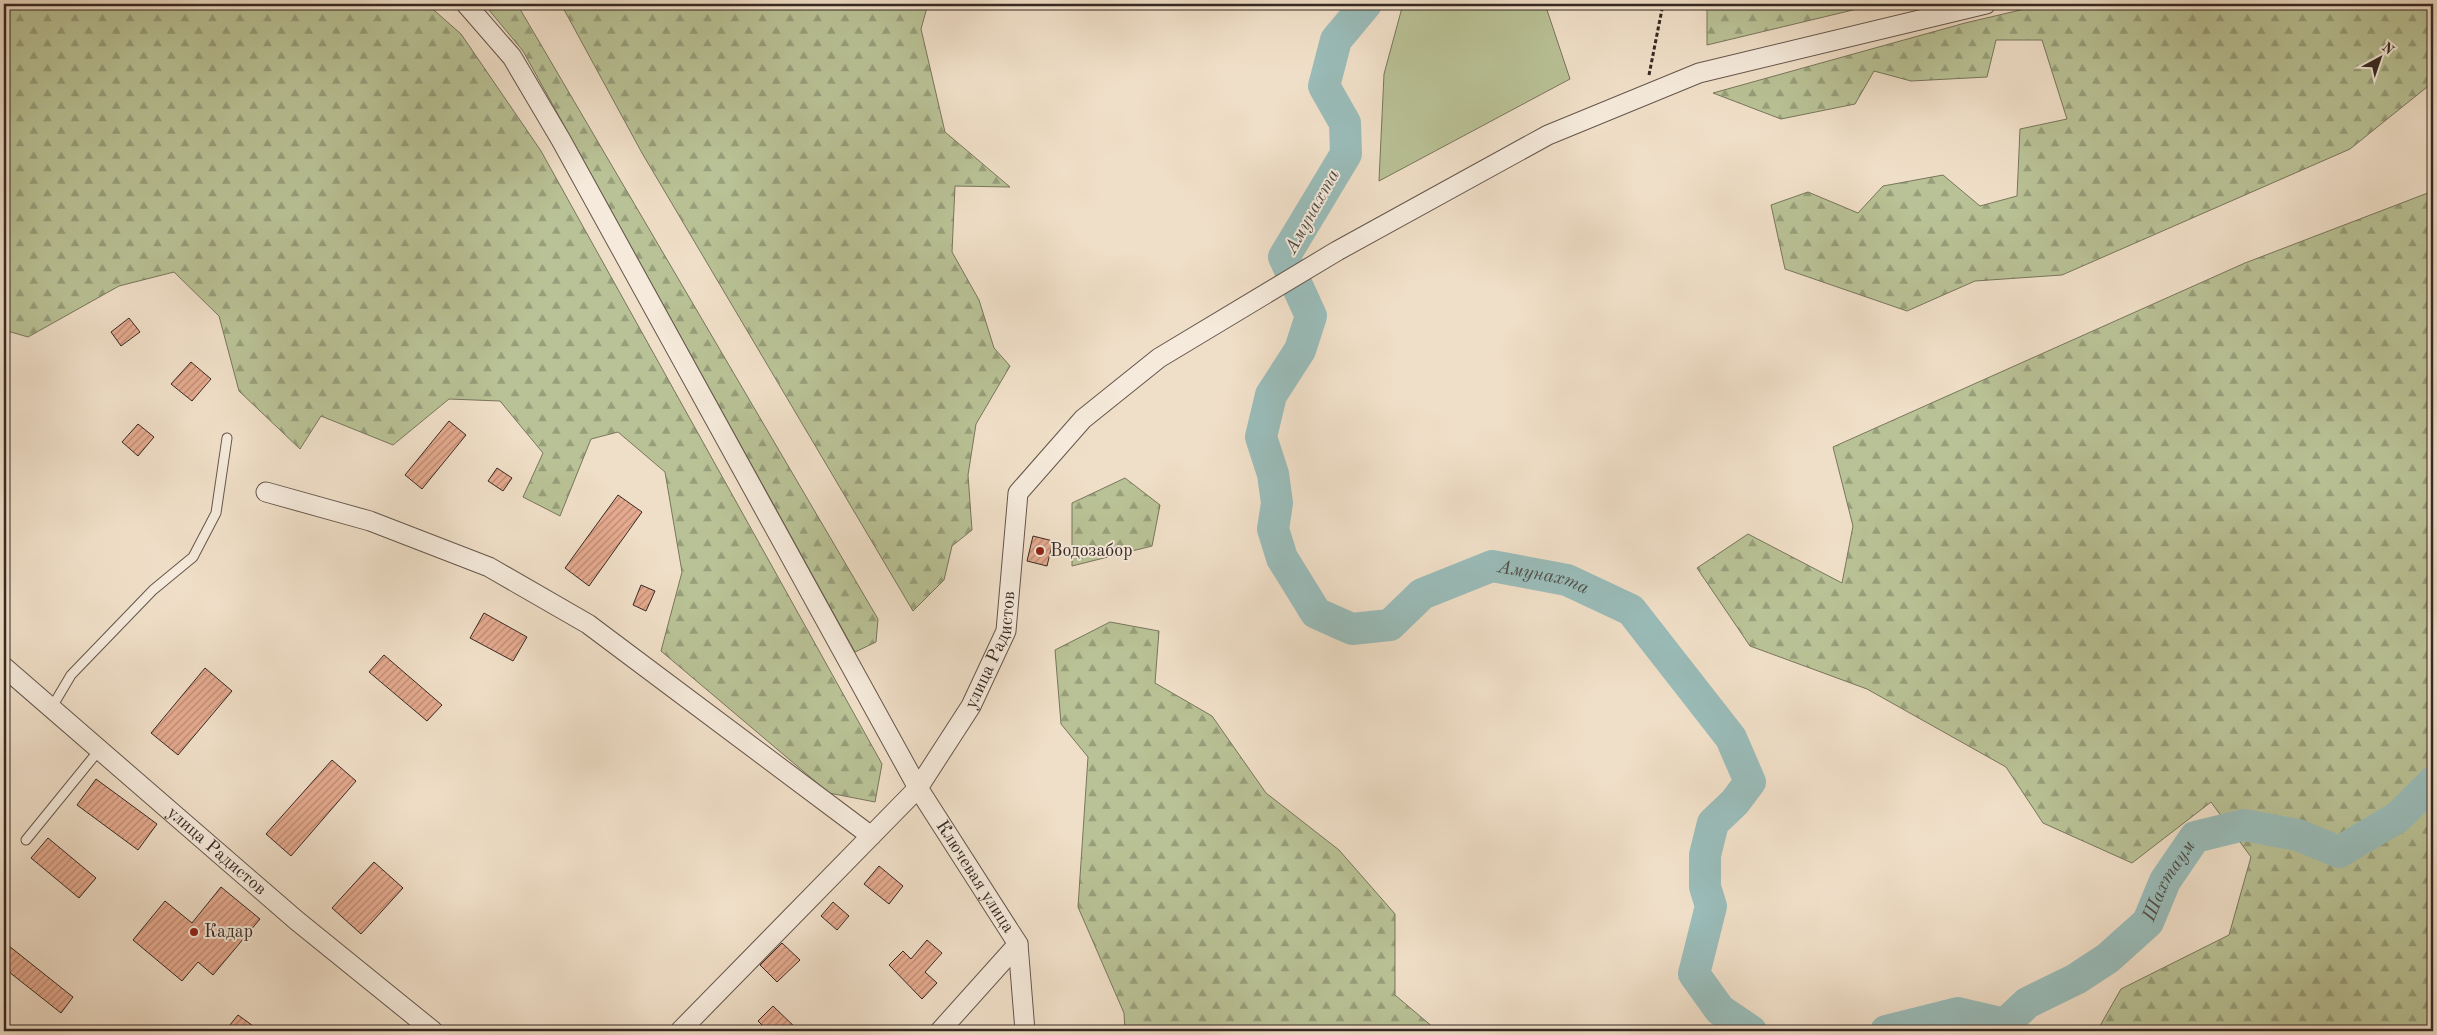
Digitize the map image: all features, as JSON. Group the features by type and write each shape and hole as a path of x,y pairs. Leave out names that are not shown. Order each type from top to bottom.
{"street":[{"name":"Ключевая улица","path":"466,4 512,57 561,140 918,788 1018,944 1025,1031"},
{"name":"улица Радистов","path":"680,1031 918,788 971,706 1006,631 1018,493 1083,419 1159,358 1337,251 1548,135 1699,73 1986,4"},
{"path":"266,492 370,521 489,567 588,624 871,836"},
{"name":"улица Радистов","path":"4,667 296,920 433,1031"},
{"path":"940,1031 1018,944"}],"lane":[{"path":"52,708 71,676 153,590 193,557 216,513 227,438"},
{"path":"26,840 100,749"}],"path":[{"path":"1645,96 1663,4"}],"green space":[{"path":"4,4 427,4 461,34 541,151 882,764 875,802 829,793 661,651 682,572 665,472 618,432 591,439 560,516 523,497 543,453 500,401 449,399 393,445 321,416 300,449 239,391 219,316 174,272 119,286 28,337 4,330"},
{"path":"484,4 517,4 878,619 876,642 855,652 523,51"},
{"path":"561,4 928,4 921,29 945,132 1010,187 955,186 952,252 979,300 994,348 1010,366 976,424 968,475 972,530 952,546 944,580 913,611 642,153"},
{"path":"1403,4 1545,4 1570,79 1379,181 1384,74"},
{"path":"1707,4 1878,4 1707,45"},
{"path":"2046,4 2433,4 2433,87 2427,87 2350,149 2062,275 1975,281 1907,311 1785,269 1771,205 1808,192 1858,213 1883,186 1943,175 1980,206 2017,196 2020,129 2067,119 2042,40 1996,40 1987,77 1911,81 1874,71 1855,104 1781,119 1713,93 1965,23"},
{"path":"2433,191 2433,1031 2097,1031 2121,989 2229,935 2251,857 2211,802 2132,863 2043,823 2006,767 1867,689 1750,646 1697,568 1748,534 1842,583 1853,526 1833,447 2245,263"},
{"path":"1125,478 1160,505 1152,546 1072,566 1072,503"},
{"path":"1110,622 1159,631 1155,683 1212,716 1266,793 1339,850 1395,914 1395,995 1434,1028 1479,1031 1125,1031 1124,1013 1078,907 1088,757 1061,724 1055,650"}],"building":[{"path":"129,318 140,332 121,346 111,332"},
{"path":"191,362 211,379 192,401 171,384"},
{"path":"449,421 466,435 422,489 405,475"},
{"path":"138,424 154,437 138,456 122,442"},
{"path":"497,468 512,478 503,491 488,481"},
{"path":"618,495 642,512 589,586 565,568"},
{"name":"Водозабор","path":"1033,536 1053,541 1047,566 1027,561"},
{"path":"641,585 655,591 646,611 633,605"},
{"path":"484,613 527,637 513,661 470,638"},
{"path":"384,655 442,705 427,721 369,672"},
{"path":"205,668 232,691 178,755 151,733"},
{"path":"332,760 356,781 291,856 266,834"},
{"path":"96,779 157,824 138,850 77,805"},
{"path":"48,838 96,878 79,898 31,858"},
{"path":"374,862 403,888 361,934 332,908"},
{"path":"879,866 903,886 889,904 864,884"},
{"name":"Кадар","path":"221,887 260,919 213,975 198,962 182,981 133,940 165,901 192,923"},
{"path":"833,902 849,916 837,930 821,916"},
{"path":"927,940 942,953 925,972 937,983 922,999 889,965 903,951 911,959"},
{"path":"4,942 73,997 61,1013 4,968"},
{"path":"782,943 800,960 777,982 760,965"},
{"path":"773,1006 799,1031 768,1031 758,1021"},
{"path":"238,1015 260,1031 225,1031"}],"waterway":[{"name":"Амунахта","path":"1366,4 1336,40 1324,86 1345,123 1346,154 1284,257 1311,316 1300,350 1271,395 1261,437 1273,474 1277,503 1273,529 1282,558 1316,613 1352,629 1390,625 1422,594 1492,566 1567,580 1631,610 1731,738 1750,782 1735,802 1713,823 1705,855 1705,887 1711,906 1694,974 1720,1010 1751,1031"},
{"name":"Шахтаум","path":"1886,1031 1958,1013 2005,1024 2027,1003 2076,979 2108,958 2148,922 2165,881 2195,837 2244,825 2298,835 2339,852 2398,817 2433,782"}],"place":[{"name":"Водозабор","path":"1040,551"},
{"name":"Кадар","path":"194,932"}]}
